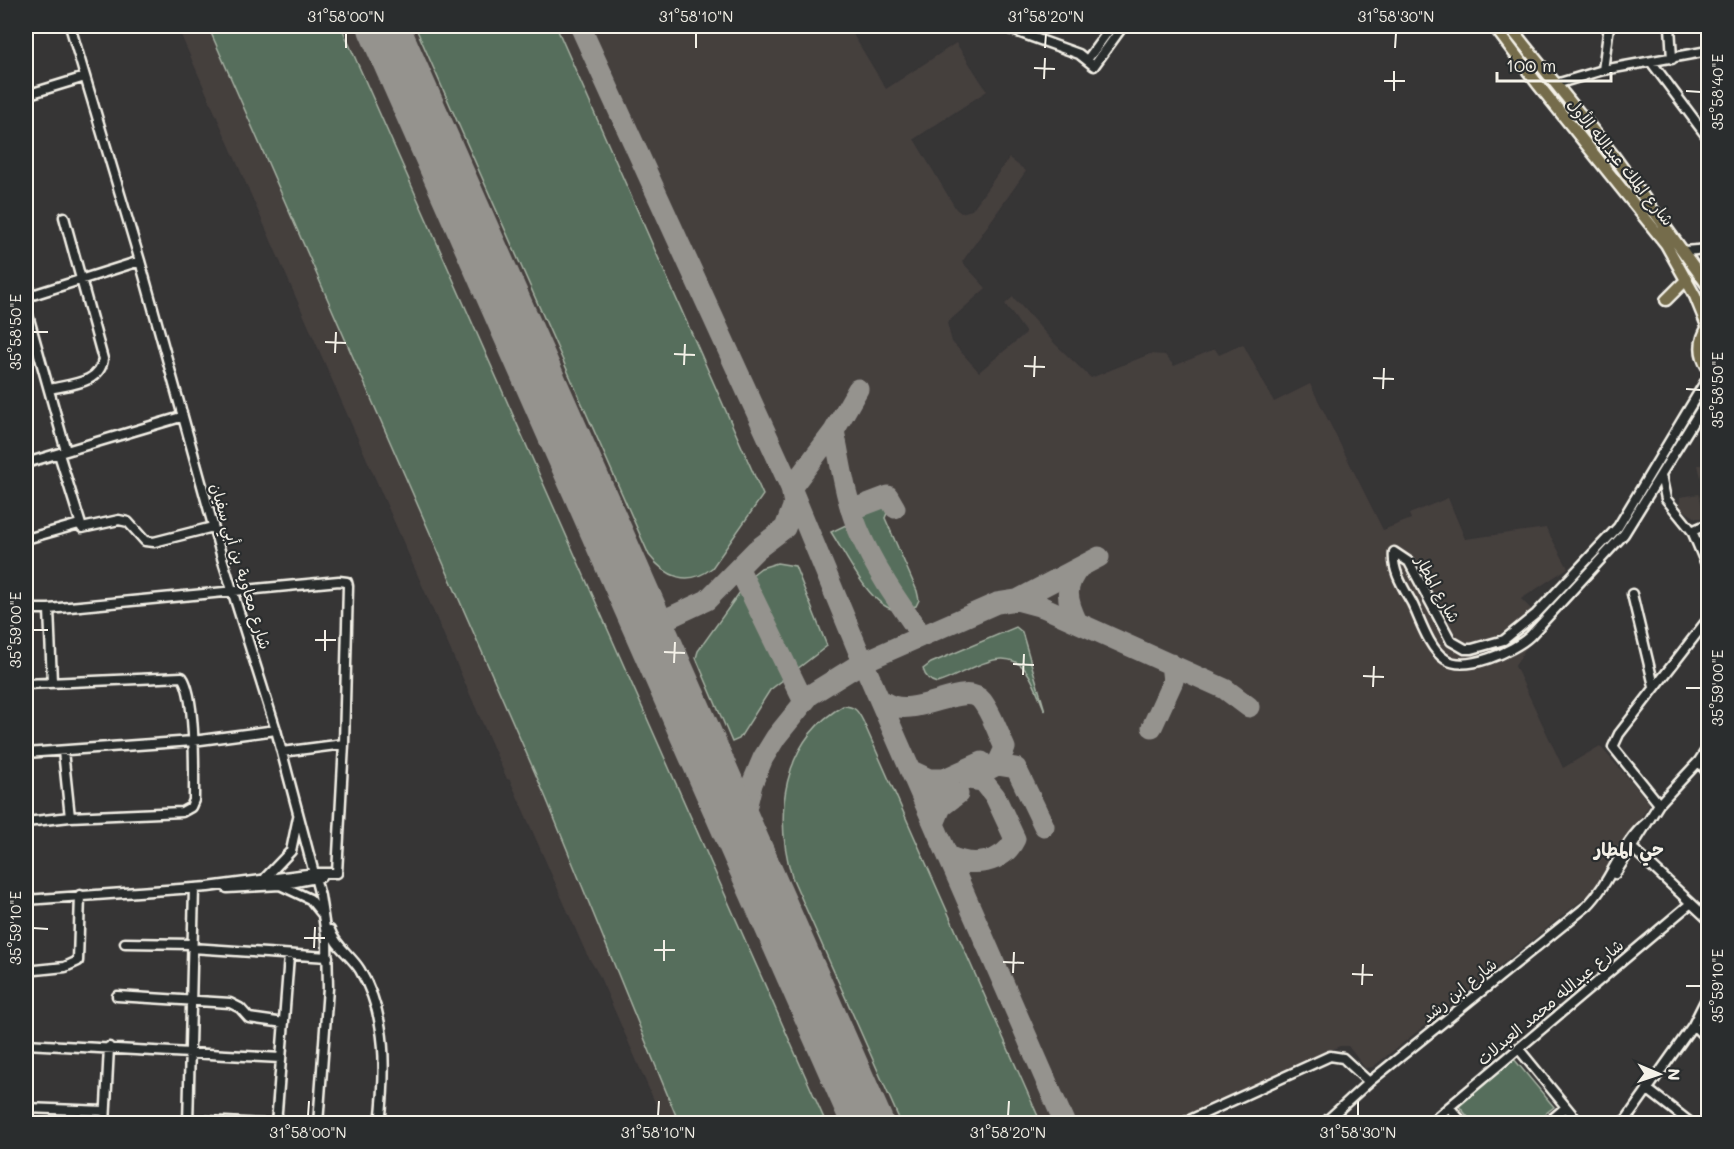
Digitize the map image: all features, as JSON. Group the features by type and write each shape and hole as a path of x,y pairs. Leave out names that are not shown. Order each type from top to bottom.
{"main road":[{"name":"شارع الملك عبدالله الأول","path":"1494,26 1537,83 1657,231 1687,279 1708,328"},
{"name":"شارع الملك عبدالله الأول","path":"1509,26 1685,251 1708,286"},
{"path":"1666,300 1687,279"},
{"path":"1695,296 1708,296"},
{"path":"1708,328 1701,351 1708,368"}],"street":[{"name":"شارع معاوية بن أبي سفيان","path":"70,26 140,261 181,417 231,589 276,730 316,876 325,918 328,957 318,1124"},
{"path":"1001,26 1075,52 1091,63"},
{"path":"1091,63 1112,26"},
{"path":"1091,63 1123,26"},
{"path":"1603,70 1609,26"},
{"path":"1670,26 1672,60"},
{"path":"1556,84 1603,70 1672,60 1708,51"},
{"path":"1652,63 1708,138"},
{"path":"26,81 27,94 85,77"},
{"path":"50,388 94,378 102,367 103,359 64,217"},
{"path":"1685,251 1708,249"},
{"path":"26,297 140,261"},
{"path":"26,308 50,388 79,524 87,530 110,522 128,522 145,541 154,542 213,527"},
{"name":"شارع المطار","path":"1708,377 1618,527 1542,607 1510,636 1491,645 1464,649 1451,641 1409,562 1394,552 1395,570 1440,654 1457,663 1496,656 1522,643 1624,534 1708,398"},
{"path":"26,463 181,417"},
{"path":"1662,472 1662,488 1666,499 1692,531 1708,569"},
{"path":"26,539 79,524"},
{"path":"1692,531 1708,524"},
{"path":"26,609 49,609 231,589 347,582 344,744 337,873 280,885 208,887 26,900"},
{"path":"1632,594 1654,686"},
{"path":"1542,607 1550,615"},
{"path":"49,609 52,682"},
{"path":"1659,804 1613,747 1619,734 1654,686 1708,619"},
{"path":"1522,643 1517,644 1515,640 1522,633 1524,625"},
{"path":"1491,645 1496,656"},
{"path":"26,684 182,677 187,690 193,741 194,800 187,810 26,822"},
{"path":"26,753 193,741 276,730"},
{"path":"282,752 344,744"},
{"path":"1708,747 1699,761 1708,774"},
{"path":"63,751 70,817"},
{"name":"شارع ابن رشد","path":"1323,1124 1369,1082 1587,906 1610,878 1659,804 1699,761"},
{"path":"265,877 291,851 299,814"},
{"path":"1629,850 1708,919"},
{"path":"208,887 265,877 316,876"},
{"path":"280,885 310,899 325,918 332,938 360,970 379,1014 384,1053 380,1124"},
{"path":"194,888 188,1122 263,1124"},
{"path":"26,971 65,967 78,961 80,896"},
{"name":"شارع عبدالله محمد العبدلات","path":"1429,1124 1691,903"},
{"path":"125,944 192,946 289,956 328,957"},
{"path":"276,1124 289,956"},
{"path":"1623,1124 1693,1025 1708,995"},
{"path":"117,996 230,1003 240,1008 249,1018 284,1023"},
{"path":"1693,1025 1708,1041"},
{"path":"26,1044 280,1058"},
{"path":"105,1124 109,1047"},
{"path":"1518,1048 1580,1124"},
{"path":"1181,1124 1330,1056 1343,1058 1369,1082"},
{"path":"1647,1089 1692,1124"},
{"path":"1449,1107 1464,1124"},
{"path":"26,1108 105,1111"},
{"path":"1546,1124 1565,1108"},
{"path":"1335,1114 1345,1124"}],"shaded area":[{"path":"177,26 848,26 886,89 956,43 987,91 914,139 956,209 961,213 972,210 1009,158 1026,171 962,262 986,288 947,323 952,342 979,372 1026,333 1005,304 1013,297 1055,344 1091,378 1150,354 1165,355 1174,366 1215,349 1219,355 1243,344 1274,402 1310,384 1383,530 1411,519 1409,514 1448,498 1465,539 1546,528 1568,568 1521,599 1547,625 1524,651 1515,666 1563,768 1600,746 1649,802 1648,807 1604,872 1597,888 1373,1067 1365,1068 1348,1046 1340,1046 1169,1123 664,1123 599,975 586,953 510,780 507,779"},
{"path":"1698,465 1708,465 1708,482 1702,482"},
{"path":"1699,494 1705,518 1696,518 1680,508 1680,497"}],"green space":[{"path":"208,26 341,26 826,1123 679,1123 546,798"},
{"path":"415,26 556,26 763,495 712,568 703,574 686,578 678,577 663,569 649,555"},
{"path":"883,505 887,513 885,518 917,591 919,600 916,606 904,609 892,599 878,577 855,530 854,520"},
{"path":"846,525 894,610 884,606 875,598 831,532"},
{"path":"777,563 795,566 827,646 770,690 739,739 732,742 696,658 698,651 752,575 761,568"},
{"path":"1016,627 1022,632 1045,711 1027,672 1018,663 1007,659 984,663 937,683 925,674 923,669 931,663"},
{"path":"843,706 856,710 863,721 1041,1123 901,1123 792,877 786,854 784,805 795,759 806,739 822,721"},
{"path":"1514,1059 1554,1107 1533,1123 1473,1123 1458,1105"}],"taxiway":[{"path":"580,26 791,488 863,662 1065,1124"},
{"path":"649,627 707,600 756,550 785,528 794,504 791,488 834,431 858,389"},
{"path":"834,431 847,493 864,543 895,597 922,636"},
{"path":"851,510 888,496 895,508"},
{"path":"1017,600 1099,557"},
{"path":"1077,622 1068,594 1071,581 1080,567"},
{"path":"739,569 804,702"},
{"path":"740,834 752,784 763,758 776,737 810,695 863,662 997,603 1017,600 1043,607 1225,689 1249,707"},
{"path":"1152,727 1173,681 1171,664"},
{"path":"884,702 896,707 910,707 951,697 974,696 986,706 1005,748 997,765 969,779 983,781 995,796 1015,839 1010,847 995,859 967,862 948,856"},
{"path":"910,770 929,779 944,779 982,762"},
{"path":"997,765 1016,768 1044,826"},
{"path":"918,787 939,796 958,794 941,807 934,824"}],"runway":[{"path":"383,26 868,1124"}],"district":[{"name":"حي المطار","path":"1629,850"}]}
